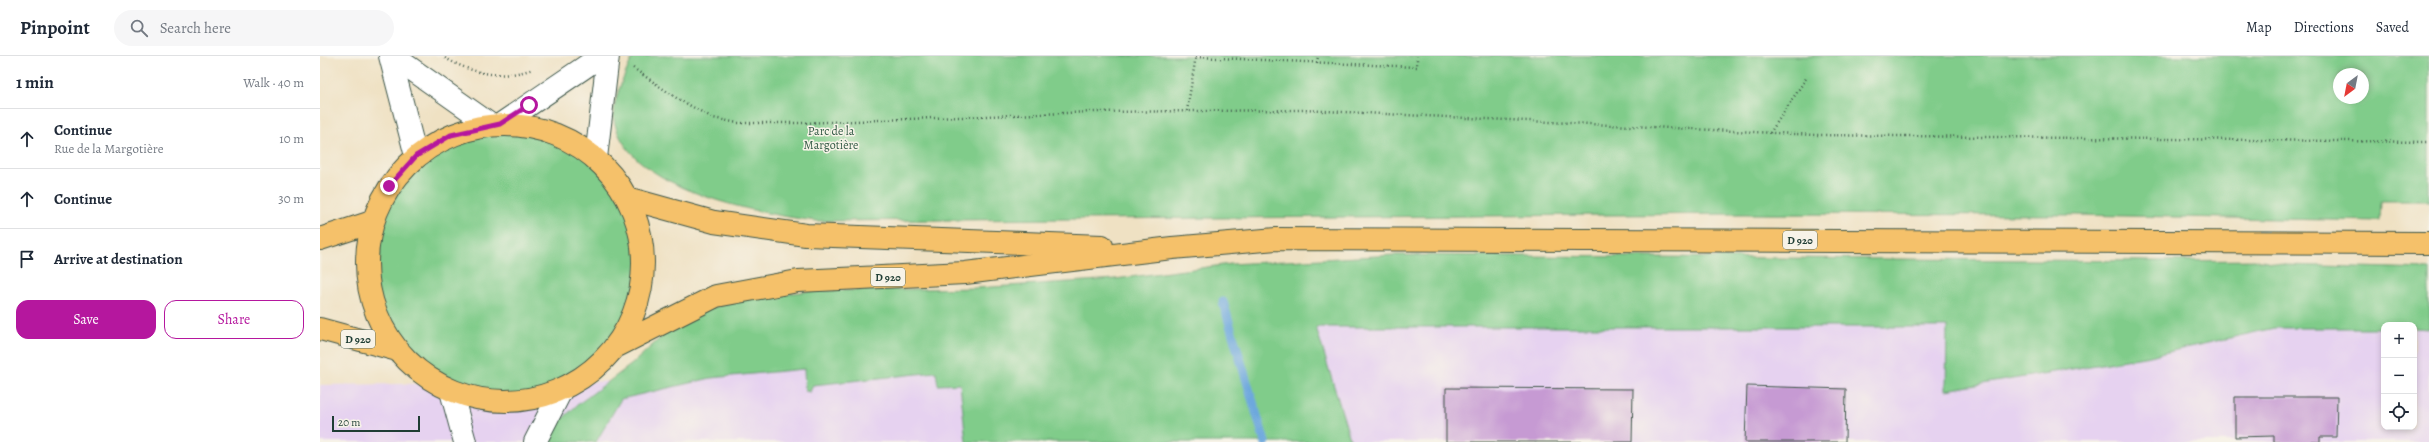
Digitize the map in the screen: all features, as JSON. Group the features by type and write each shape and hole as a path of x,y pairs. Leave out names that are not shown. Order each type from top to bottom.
{"main road":[{"path":"496,125 551,132 596,158 627,198 641,234 644,273 636,312 617,346 592,372 561,391 506,402 451,391 421,374 397,350 379,321 368,289 366,255 372,222 389,186 416,156 451,135 496,125"},
{"name":"D 920","path":"627,198 714,222 806,236 1172,248"},
{"path":"320,239 372,222"},
{"name":"D 920","path":"617,346 716,296 798,281 965,273 1172,248 1276,239 2429,243"},
{"name":"D 920","path":"320,329 397,350"}],"street":[{"path":"390,56 416,156"},
{"path":"394,56 496,125 601,56"},
{"path":"596,158 608,56"},
{"path":"451,391 465,442"},
{"path":"535,442 561,391"}],"path":[{"path":"441,56 466,70 496,75 525,72 538,67"},
{"path":"1187,111 1196,56 1416,67 1417,56"},
{"path":"1317,63 1318,56"},
{"path":"629,65 678,99 706,114 738,123 802,123 1092,112 1303,110 1770,133 2429,142"},
{"path":"1770,133 1807,77"}],"shaded area":[{"path":"2429,317 2429,442 320,442 320,385 632,381 797,330"}],"green space":[{"name":"Parc de la Margotière","path":"633,56 2429,56 2429,201 2381,201 2380,221 2075,215 1742,214 817,221 763,212 699,194 669,181 643,164 624,144 614,120 615,105 623,79"},
{"path":"505,125 545,131 570,141 592,156 612,176 627,198 637,223 643,263 637,303 627,328 612,350 592,370 570,385 545,395 505,401 465,395 440,385 418,370 398,350 383,328 373,303 367,263 373,223 383,198 398,176 418,156 440,141 465,131"},
{"path":"1394,255 2153,261 2262,260 2285,265 2429,269 2429,329 2417,328 2417,322 2381,322 2381,328 2274,328 2150,356 1946,390 1947,327 1316,327 1351,442 966,442 960,384 938,385 936,372 813,385 810,392 805,391 804,369 711,378 621,399 596,442 549,442 560,421 577,405 632,364 671,328 708,309 742,299 810,291 977,288 1115,279 1231,264"}],"building":[{"path":"1747,386 1846,389 1845,442 1745,442"},
{"path":"1446,388 1633,389 1632,442 1446,442"},
{"path":"2235,397 2337,397 2336,437 2320,437 2320,442 2274,442 2274,436 2235,437"}],"waterway":[{"path":"1223,302 1265,442"}],"route":[{"path":"389,186 416,156 451,135 500,124 529,105"}]}
